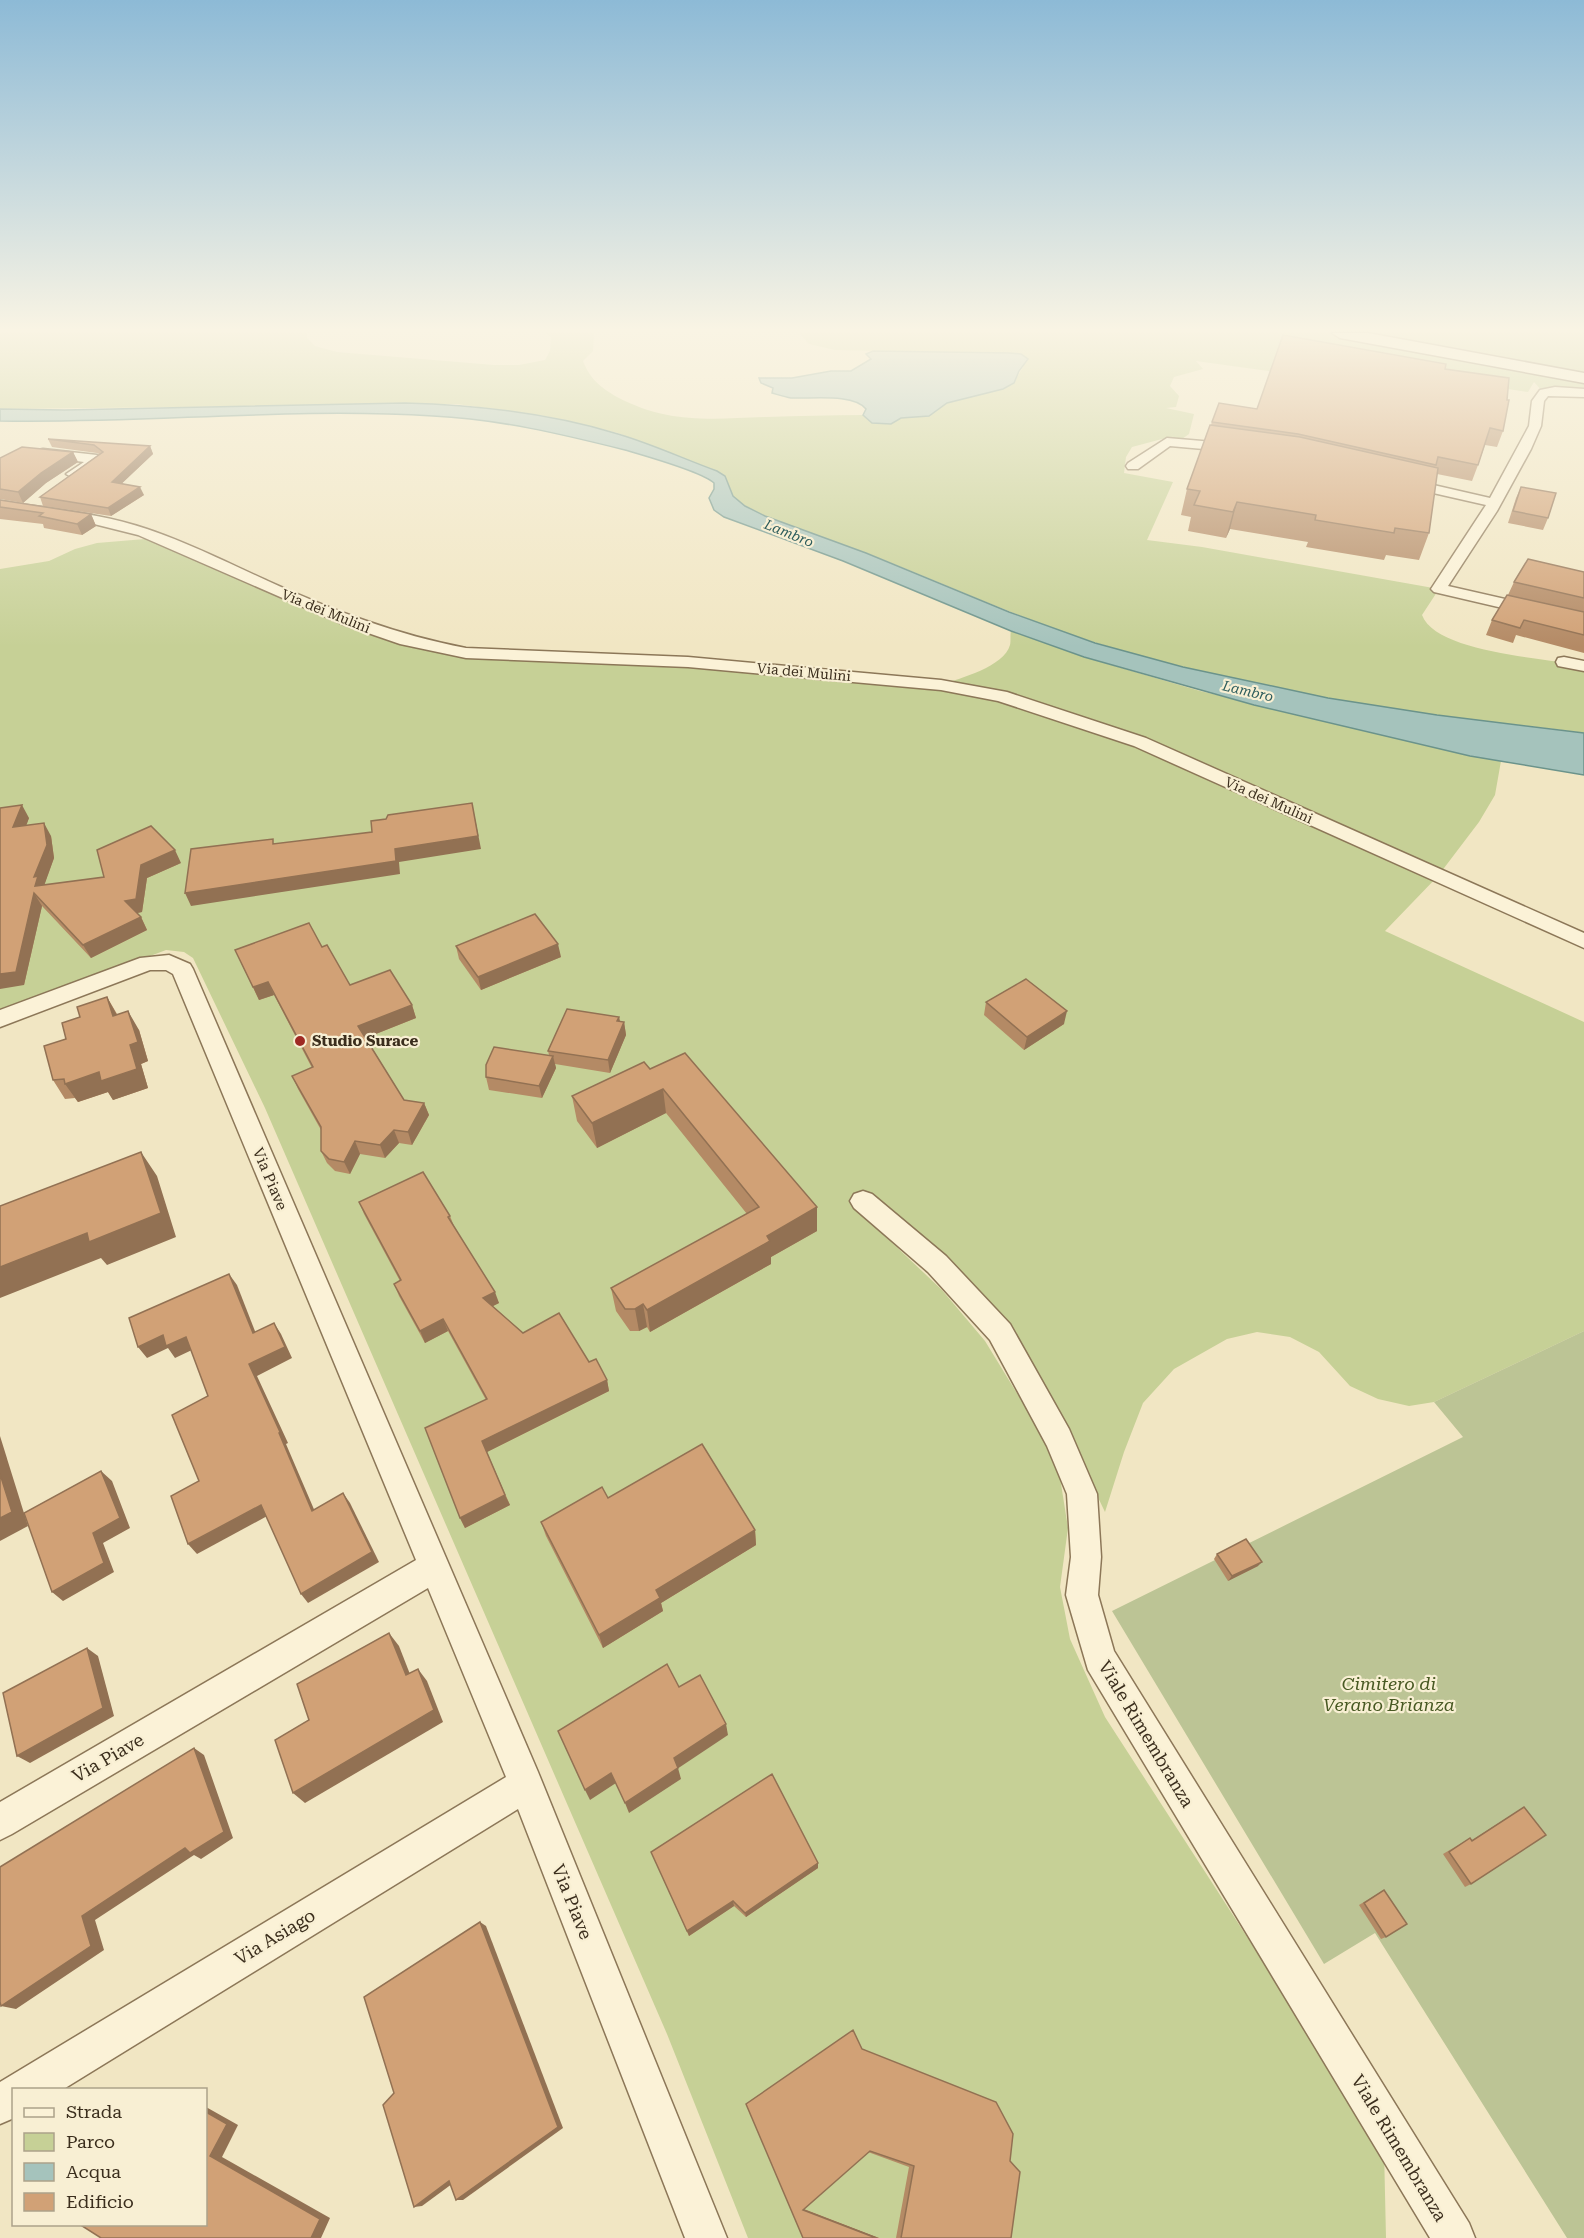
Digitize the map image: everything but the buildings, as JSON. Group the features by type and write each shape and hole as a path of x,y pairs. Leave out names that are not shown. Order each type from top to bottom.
{"street":[{"path":"1530,437 1494,502 1439,589 1584,622"},
{"path":"1133,466 1167,442 1207,444 1250,450"},
{"path":"33,451 97,459 60,483"},
{"path":"1392,479 1494,502"},
{"path":"26,510 44,496"},
{"name":"Via dei Mulini","path":"0,506 118,524 144,532 287,596 387,636 434,649 466,653 677,662 757,668 940,685 1001,696 1140,742 1584,941"},
{"path":"1564,662 1584,666"},
{"name":"Via Piave","path":"0,1019 148,963 169,962 182,969 526,1784 706,2238"},
{"name":"Viale Rimembranza","path":"863,1202 937,1264 1000,1332 1059,1439 1082,1494 1086,1557 1082,1594 1100,1658 1454,2238"},
{"name":"Via Piave","path":"0,1822 434,1567"},
{"name":"Via Asiago","path":"28,2088 526,1784"}],"green space":[{"path":"629,437 1184,437 1162,439 1132,447 1126,457 1124,473 1173,482 1147,540 1202,547 1439,589 1422,615 1431,628 1448,638 1494,652 1584,666 1584,733 1437,716 1321,697 1254,684 1120,650 1023,617 864,552 759,513 734,497 729,490 725,476"},
{"path":"157,538 434,649 941,685 980,671 999,660 1010,645 1011,631 1084,657 1200,691 1501,761 1495,795 1479,822 1438,876 1385,931 1584,1022 1584,1331 1434,1402 1409,1406 1378,1399 1350,1386 1319,1352 1290,1337 1257,1332 1227,1339 1174,1369 1143,1403 1124,1452 1105,1512 1051,1400 906,1225 886,1237 942,1290 985,1341 1034,1421 1059,1471 1068,1528 1060,1587 1070,1639 1105,1717 1384,2149 1386,2238 748,2238 667,2034 265,1108 193,958 184,952 166,950 0,1013 0,569 49,561 75,549 97,543"},
{"name":"Cimitero di Verano Brianza","path":"1584,1331 1584,2238 1567,2238 1375,1933 1324,1964 1112,1611 1463,1437 1434,1402"}],"water":[{"name":"Lambro","path":"572,437 629,437 717,471 725,476 733,496 745,506 765,516 866,553 1009,612 1095,643 1183,667 1328,698 1437,715 1584,733 1584,775 1470,756 1254,705 1084,657 1011,631 843,561 724,517 714,510 709,498 714,489 714,483 672,464"}],"place":[{"name":"Studio Surace","path":"300,1041"}]}
